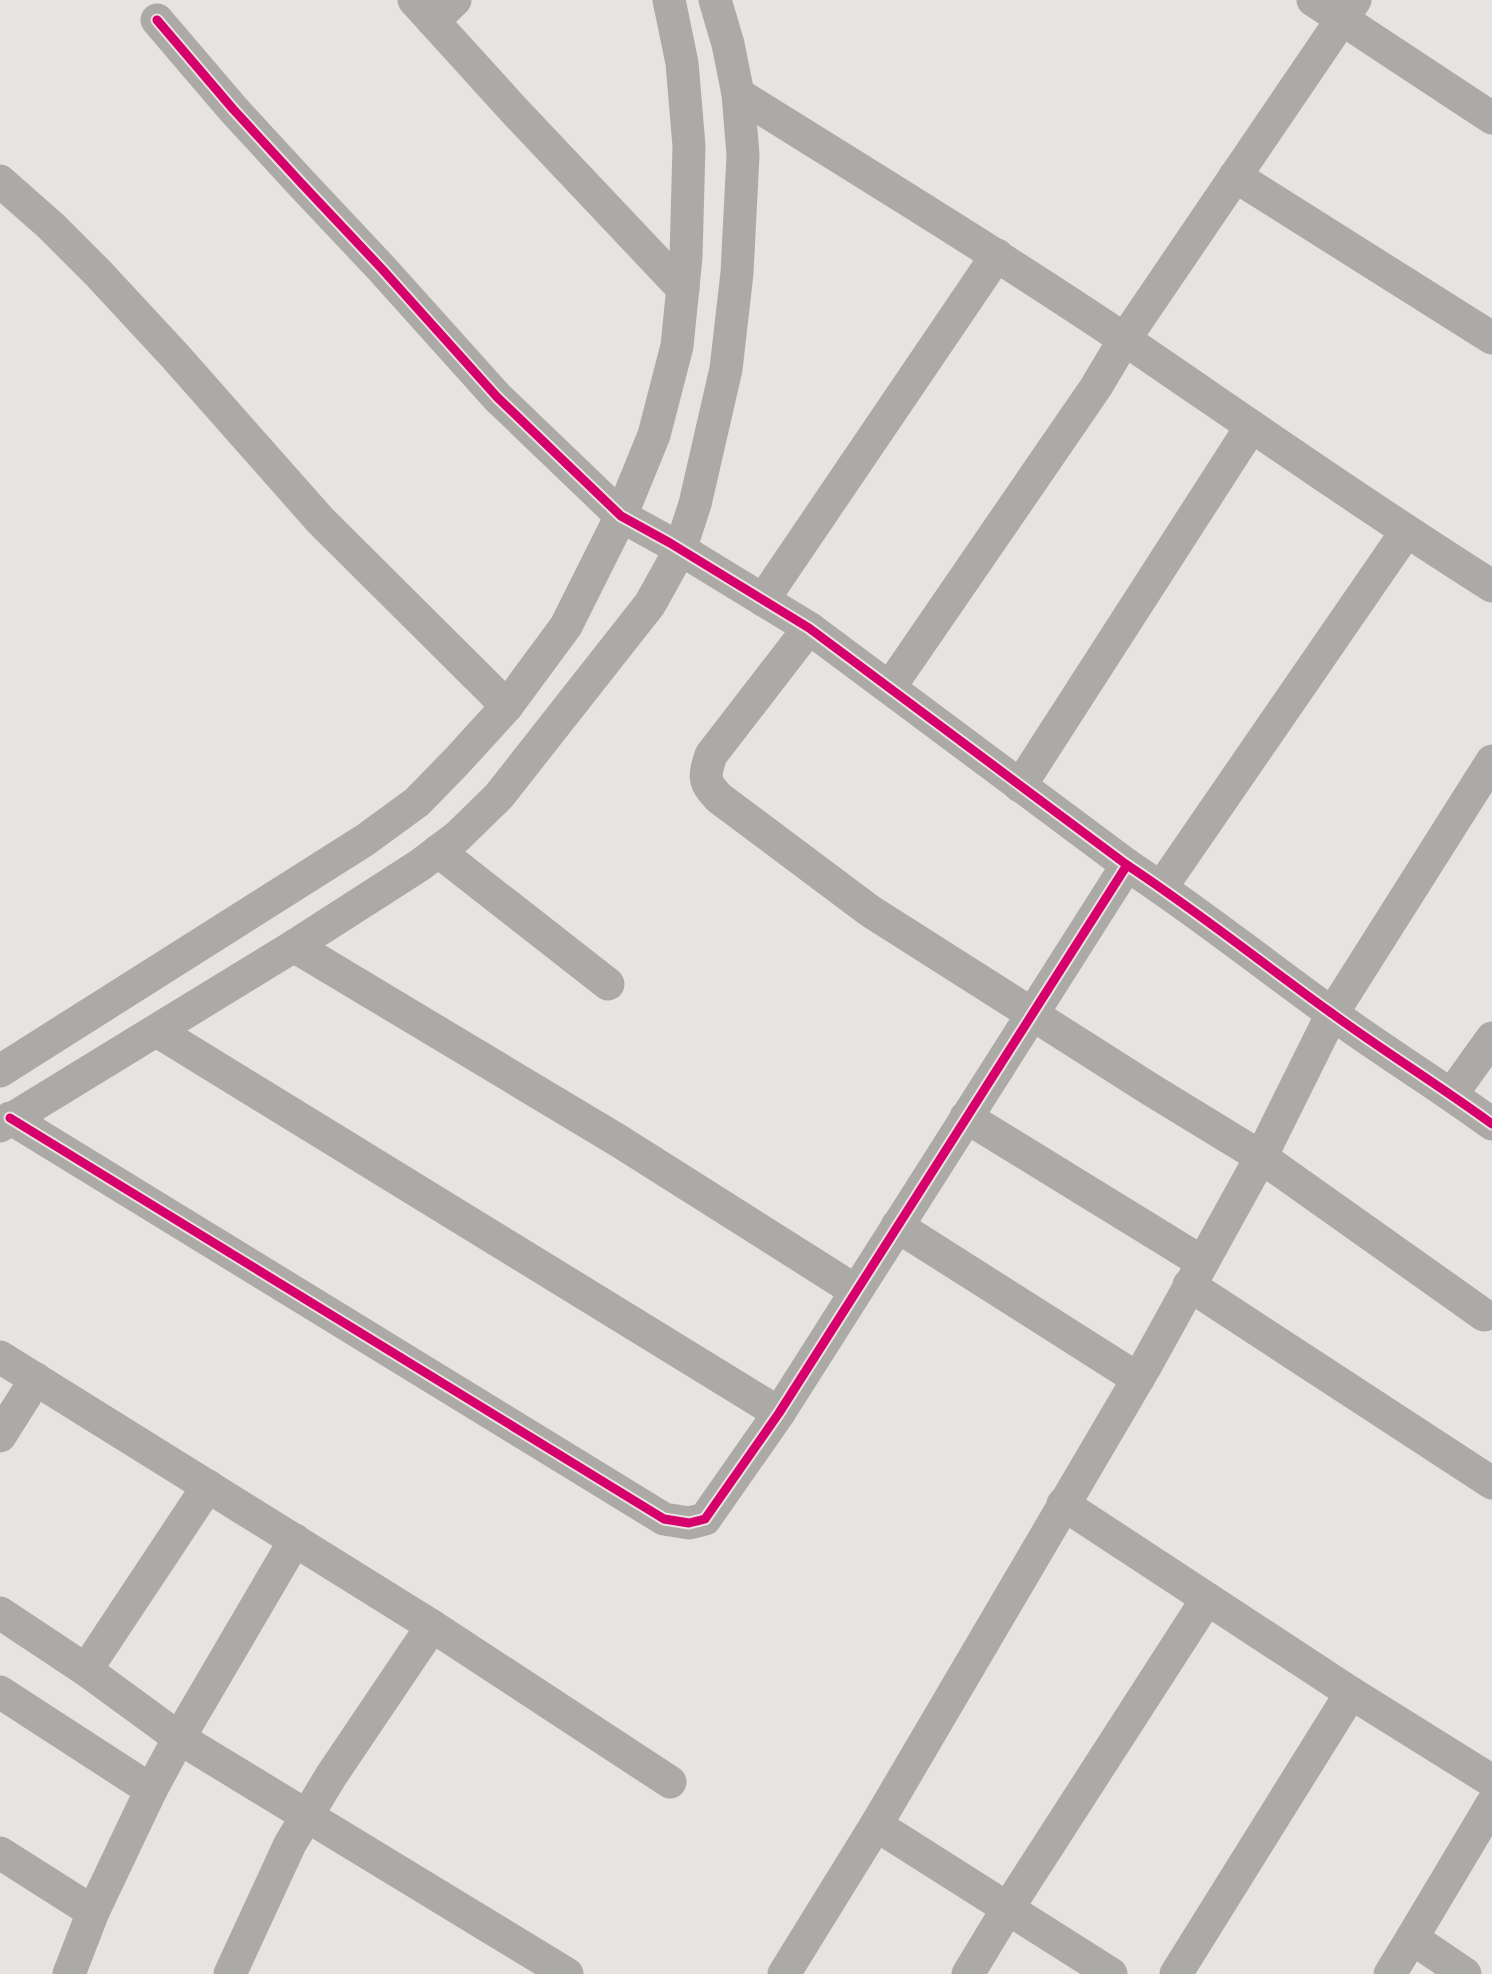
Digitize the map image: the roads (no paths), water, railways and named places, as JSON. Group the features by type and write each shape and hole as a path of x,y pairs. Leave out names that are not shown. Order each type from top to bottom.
{"street":[{"path":"0,1071 355,846 417,802 507,706 566,626 632,522 677,345 686,257 689,146 682,63 669,0"},
{"path":"715,0 728,44 738,94 743,155 737,273 726,369 695,504 650,604 499,796 472,824 420,865 294,946 5,1122 664,1519 689,1523 705,1519 778,1413 1127,865"},
{"path":"1313,0 1348,10 1492,118"},
{"path":"434,7 512,108 683,289"},
{"path":"890,687 1096,387 1124,340 1348,10"},
{"path":"157,20 233,109 497,397 632,522 809,628 1127,865 1332,1014 1452,1094 1492,1124"},
{"path":"738,94 997,255 1406,532 1492,586"},
{"path":"1235,176 1492,338"},
{"path":"0,181 51,226 98,273 320,520 507,706"},
{"path":"763,600 997,255"},
{"path":"1020,786 1251,427"},
{"path":"1161,888 1406,532"},
{"path":"809,628 711,755 706,770 707,785 719,798 870,911 1261,1157 1484,1315"},
{"path":"784,1974 876,1825 1138,1379 1261,1157 1332,1014 1492,761"},
{"path":"438,851 608,984"},
{"path":"294,946 620,1140 855,1291"},
{"path":"157,1031 778,1413"},
{"path":"1452,1094 1492,1038"},
{"path":"966,1117 1195,1274 1492,1483"},
{"path":"897,1226 1138,1379"},
{"path":"0,1357 432,1626 670,1782"},
{"path":"0,1436 36,1379"},
{"path":"86,1670 208,1486"},
{"path":"1063,1504 1351,1693 1492,1781"},
{"path":"69,1974 93,1912 151,1790 295,1540"},
{"path":"968,1974 1207,1599"},
{"path":"0,1613 86,1670 179,1738 567,1974"},
{"path":"230,1974 290,1844 331,1776 432,1626"},
{"path":"0,1692 151,1790"},
{"path":"1176,1974 1351,1693"},
{"path":"1390,1974 1492,1804"},
{"path":"876,1825 1111,1974"},
{"path":"0,1853 93,1912"},
{"path":"1412,1938 1465,1974"}]}
